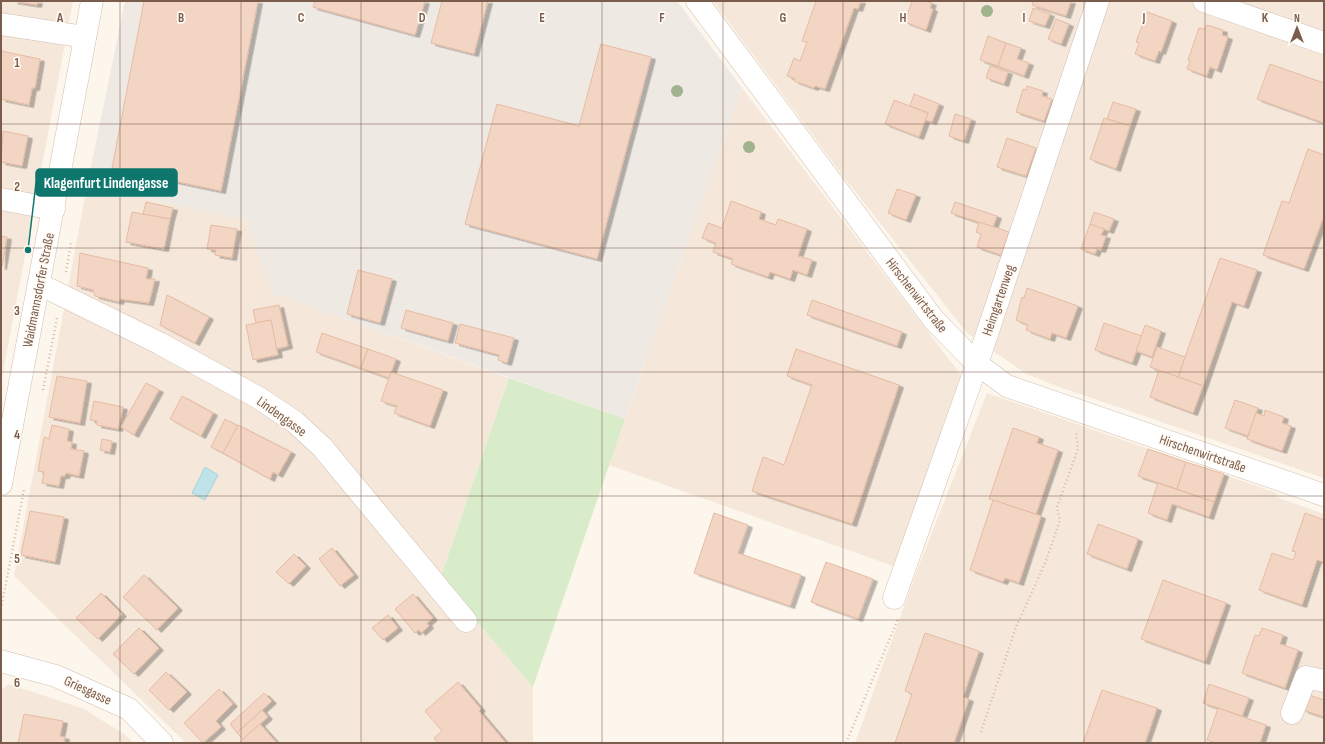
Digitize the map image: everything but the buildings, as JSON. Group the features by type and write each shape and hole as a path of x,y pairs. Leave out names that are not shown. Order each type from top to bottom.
{"street":[{"name":"Waidmannsdorfer Straße","path":"1,484 10,383 39,284 92,1"},
{"name":"Hirschenwirtstraße","path":"697,1 934,320 977,364 1008,386 1324,495"},
{"name":"Heimgartenweg","path":"897,607 1098,1"},
{"path":"1204,1 1324,43"},
{"path":"1,24 85,37"},
{"path":"1,199 54,209"},
{"name":"Lindengasse","path":"39,284 159,343 259,398 295,422 322,448 466,621"},
{"name":"Griesgasse","path":"1,661 56,676 129,709 162,743"},
{"path":"1292,713 1306,677 1324,681"}],"path":[{"path":"981,732 1016,627 1046,561 1060,520 1057,507 1078,449 1072,408"},
{"path":"846,743 897,607"}],"shaded area":[{"path":"1,1 73,1 1,383"},
{"path":"125,1 677,1 742,88 625,419 273,293 246,220 87,186"},
{"path":"713,1 1324,1 1324,478 1051,384 1025,373 967,333 843,176"},
{"path":"742,88 964,379 896,567 609,465"},
{"path":"87,186 246,220 273,293 509,378 440,579 533,687 533,743 186,743 14,576"},
{"path":"987,393 1277,493 1276,497 1324,514 1324,743 855,743 916,573"},
{"path":"9,684 84,709 124,734 134,743 1,743 1,690"}],"green space":[{"path":"509,378 625,419 533,687 440,579"}],"water":[{"path":"205,467 218,475 205,500 192,493"}],"place":[{"name":"Klagenfurt Lindengasse","path":"28,250"}]}
